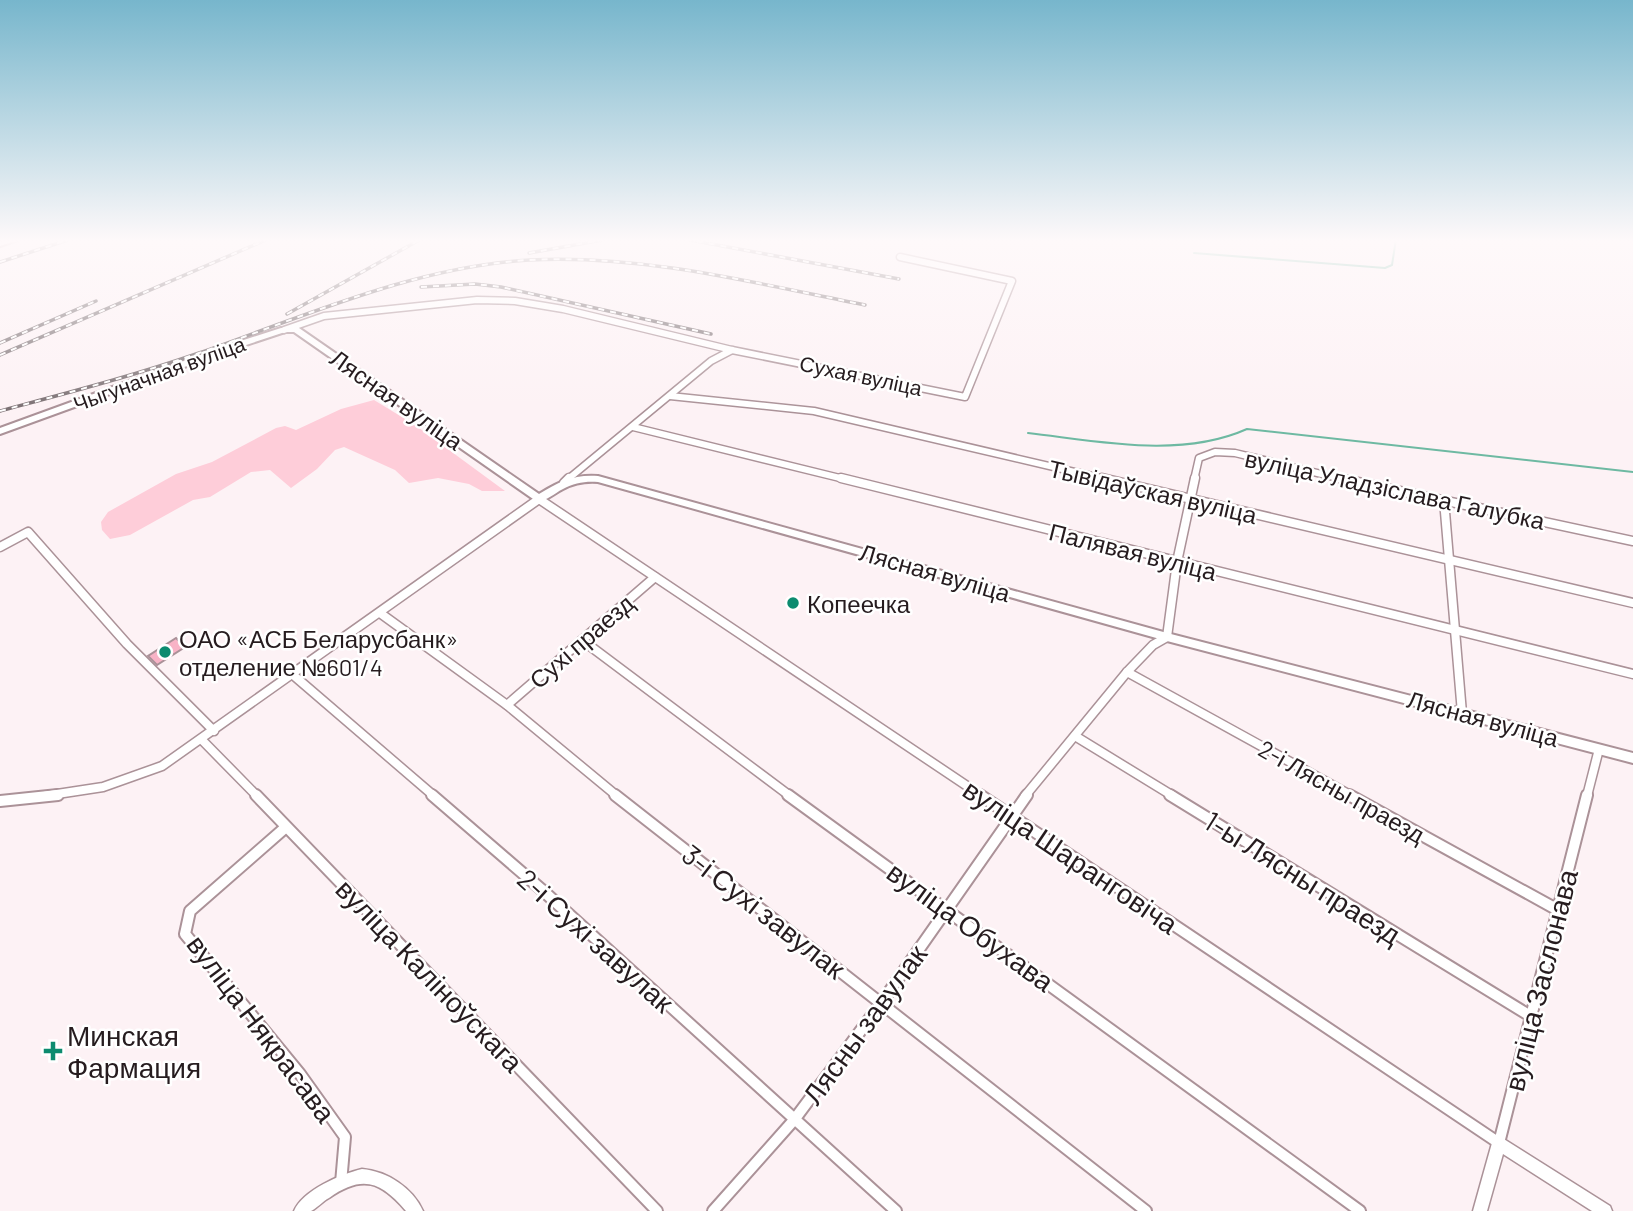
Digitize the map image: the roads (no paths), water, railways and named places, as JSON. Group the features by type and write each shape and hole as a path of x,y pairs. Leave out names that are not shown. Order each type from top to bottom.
{"main road":[{"name":"Чыгуначная вуліца","path":"0,431 284,330"},
{"name":"Лясная вуліца","path":"284,330 304,334 539,499 564,483 579,478 598,479 1167,637 1633,758"}],"street":[{"name":"Сухая вуліца","path":"732,350 965,397 1006,296"},
{"name":"Чыгуначная вуліца","path":"284,330 324,316 477,300 515,301 563,309 732,350"},
{"path":"564,483 711,361 732,350"},
{"name":"Тывідаўская вуліца","path":"670,396 814,411 1633,603"},
{"name":"Палявая вуліца","path":"633,427 1633,674"},
{"name":"вуліца Уладзіслава Галубка","path":"1189,500 1199,458 1224,452 1370,486 1633,541"},
{"path":"0,801 108,788 137,779 162,766 539,499"},
{"name":"вуліца Шаранговіча","path":"539,499 1499,1143 1605,1211"},
{"path":"1167,637 1189,500"},
{"path":"1444,500 1462,713"},
{"path":"0,547 28,532 127,643 214,731"},
{"name":"Сухі праезд","path":"507,705 655,577"},
{"name":"3-і Сухі завулак","path":"380,612 507,705 625,803 1146,1211"},
{"name":"Лясны завулак","path":"713,1211 794,1120 882,1002 1010,815 1127,672 1153,645 1167,637"},
{"name":"вуліца Обухава","path":"582,640 780,789 1360,1211"},
{"name":"2-і Лясны праезд","path":"1127,672 1558,910"},
{"name":"2-і Сухі завулак","path":"292,674 541,889 896,1211"},
{"name":"1-ы Лясны праезд","path":"1074,736 1532,1017"},
{"name":"вуліца Каліноўскага","path":"202,740 432,975 657,1211"},
{"name":"вуліца Заслонава","path":"1480,1211 1599,749"},
{"name":"вуліца Някрасава","path":"286,827 190,911 185,934 300,1074 345,1137 341,1183"},
{"path":"301,1211 341,1183 359,1177 377,1178 400,1193 416,1211"}],"waterway":[{"path":"1028,433 1110,443 1167,446 1221,438 1247,429 1633,472"}],"railway":[{"path":"0,355 137,296"},
{"path":"287,314 320,296"},
{"path":"0,411 174,361 359,296"},
{"path":"539,296 711,334"},
{"path":"818,296 865,305"},
{"path":"0,343 96,301"}],"place":[{"name":"Копеечка","path":"793,603"},
{"name":"ОАО «АСБ Беларусбанк» отделение №601/4","path":"165,652"},
{"name":"Минская Фармация","path":"53,1051"}]}
